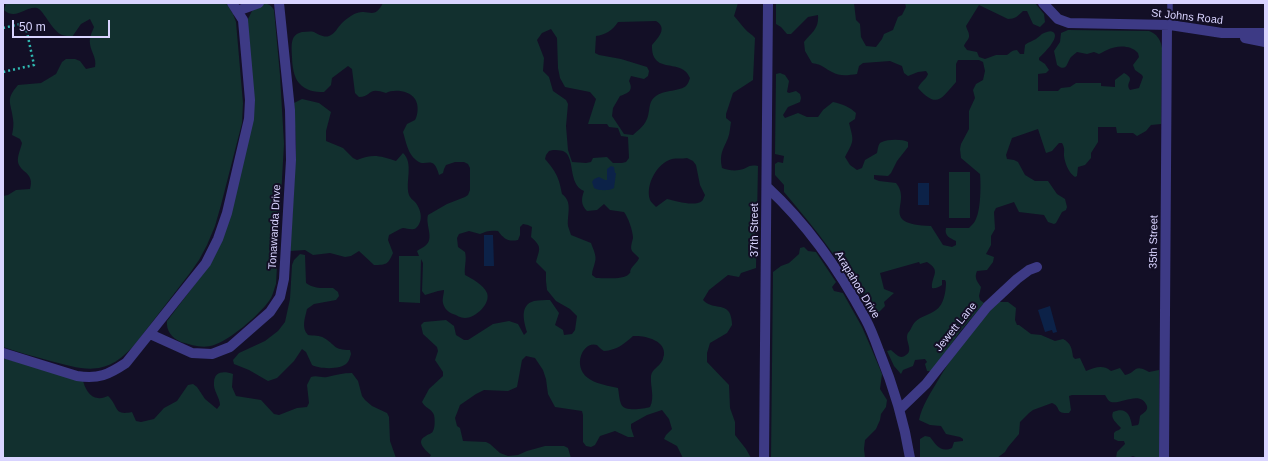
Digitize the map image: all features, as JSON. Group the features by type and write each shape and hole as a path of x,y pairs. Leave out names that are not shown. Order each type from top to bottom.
{"street":[{"path":"3,353 77,376 89,378 111,373 126,363 206,263 218,239 227,213 250,119 250,100 243,20 234,7 259,3"},
{"name":"Tonawanda Drive","path":"150,334 192,353 212,354 230,347 270,312 280,297 284,279 291,160 290,110 279,3"},
{"name":"37th Street","path":"764,458 768,3"},
{"name":"St Johns Road","path":"1043,3 1058,19 1069,23 1169,26 1222,33 1265,33"},
{"name":"35th Street","path":"1164,458 1169,26"},
{"path":"1222,33 1265,42"},
{"name":"Arapahoe Drive","path":"767,186 790,209 838,272 867,321 888,372 900,409 910,458"},
{"name":"Jewett Lane","path":"900,409 926,384 987,307 1017,279 1029,270 1037,267"}],"lane":[{"path":"1169,26 1170,3"}],"path":[{"path":"3,28 25,23 34,65 3,72"}],"green space":[{"path":"6,3 226,3 236,22 243,103 242,123 215,226 199,260 136,343 115,362 106,366 96,368 74,367 3,347 3,196 16,190 30,189 31,183 31,179 19,166 18,162 22,143 20,139 12,135 13,123 10,105 11,94 18,85 41,83 56,74 62,62 66,59 75,59 80,61 86,69 95,67 95,58 90,42 94,27 90,19 81,24 72,37 64,36 58,33 39,9 33,8 13,14 4,10"},
{"path":"383,3 738,3 734,16 755,38 753,80 733,93 726,114 726,118 731,122 729,136 722,152 721,163 722,168 728,170 758,166 756,268 741,273 739,277 728,275 709,290 703,300 710,305 724,308 731,316 732,325 727,333 710,343 707,353 707,362 729,385 730,408 735,422 735,435 751,458 683,458 677,446 664,439 672,429 669,419 662,410 647,415 631,424 634,437 628,437 615,431 600,436 595,445 591,447 586,446 583,442 582,411 555,407 548,394 543,370 535,358 526,356 522,360 517,387 508,391 484,390 460,405 455,418 457,426 460,428 463,441 486,442 500,453 508,456 518,455 545,446 564,446 568,448 571,458 429,458 431,455 422,446 421,440 434,430 434,417 432,411 422,402 429,389 443,376 443,372 435,360 438,351 437,347 423,334 421,325 424,322 446,320 454,326 456,335 464,340 468,340 493,324 509,321 518,324 524,335 527,332 524,319 524,310 529,303 534,301 550,300 559,313 555,325 563,330 564,335 572,334 575,330 577,316 570,309 556,301 547,290 546,272 536,262 539,248 537,243 531,237 532,227 523,224 520,227 520,235 518,240 512,241 506,239 498,231 489,231 480,234 469,231 459,234 457,238 458,247 465,252 466,255 465,275 480,284 487,293 488,297 487,302 481,310 473,316 463,318 448,311 444,307 443,303 444,290 425,295 422,291 423,263 421,259 420,303 399,302 399,256 419,256 417,251 428,243 430,236 427,219 428,215 447,204 468,195 470,190 470,168 468,164 464,162 455,162 446,165 443,173 439,175 437,168 432,163 423,163 413,157 408,148 403,132 407,124 415,120 417,115 418,107 416,101 409,94 401,91 386,93 373,91 363,97 359,97 355,93 352,69 348,66 332,78 331,85 324,92 310,90 304,88 297,81 292,60 292,42 298,34 302,32 314,32 323,36 329,36 343,22 353,15 361,12 374,13","holes":["656,21 660,24 662,30 661,33 652,45 653,54 656,60 661,64 681,68 690,78 684,88 659,94 653,98 645,123 633,135 624,134 612,116 613,108 620,96 628,93 631,87 629,81 631,76 644,79 648,76 649,71 647,67 595,53 596,36 603,35 608,32 618,22","551,29 557,38 558,68 560,78 565,87 590,92 596,99 588,124 607,124 609,127 618,128 621,136 628,137 629,158 626,162 613,163 607,157 593,158 591,162 586,163 572,162 568,150 566,126 568,104 566,100 553,91 549,77 543,71 544,58 537,40 542,33","553,150 563,151 567,154 575,182 584,191 582,202 587,211 597,210 604,204 610,210 624,212 626,214 633,235 631,249 639,258 631,269 630,273 626,276 618,278 596,278 592,275 596,257 591,243 571,235 568,226 568,204 562,194 560,183 556,175 545,159 549,151","687,158 693,161 696,165 700,185 705,195 702,201 695,204 667,199 656,207 650,200 649,188 651,181 657,170 662,165 667,161","633,336 643,336 658,342 664,350 662,361 651,376 652,399 650,407 634,409 623,407 620,402 618,388 600,384 591,380 581,369 581,356 587,347 597,345 604,351 617,348"]},
{"path":"776,3 854,3 856,20 860,24 861,37 866,46 876,47 884,34 893,30 898,17 902,15 906,7 905,3 1035,3 1044,14 1045,22 1040,27 1033,24 1027,11 1023,11 1016,17 1008,19 979,5 966,26 969,36 964,46 967,50 977,52 979,57 985,59 996,55 1007,55 1015,50 1017,50 1020,54 1024,54 1026,44 1036,39 1043,33 1052,31 1055,34 1055,38 1039,58 1039,60 1045,64 1049,70 1046,73 1038,74 1038,91 1058,91 1061,88 1070,87 1076,83 1101,83 1101,86 1115,87 1115,80 1124,73 1130,77 1128,85 1130,90 1139,88 1143,77 1135,70 1133,65 1139,57 1138,53 1132,48 1115,47 1099,54 1094,52 1087,54 1077,52 1071,57 1066,66 1063,68 1057,65 1054,51 1060,42 1061,33 1068,30 1149,31 1158,38 1161,42 1162,48 1161,124 1151,125 1146,131 1137,136 1133,133 1117,133 1116,127 1098,127 1098,142 1091,153 1091,158 1085,165 1078,167 1077,176 1075,177 1066,165 1062,143 1059,143 1052,151 1046,153 1038,129 1012,138 1006,155 1007,159 1018,162 1025,175 1035,181 1048,181 1057,194 1065,199 1067,207 1066,210 1062,212 1054,224 1048,222 1044,215 1019,212 1014,202 996,208 994,212 995,229 991,236 991,245 986,254 994,257 993,262 987,270 977,271 976,276 976,279 981,287 979,296 980,300 984,303 959,333 933,371 927,371 925,364 927,362 925,359 915,360 913,366 903,370 901,374 894,366 887,351 891,350 898,356 902,357 908,353 908,333 917,320 939,308 943,301 946,282 945,280 942,280 942,285 932,288 935,271 934,268 927,262 920,264 919,262 880,273 884,289 894,293 884,302 885,306 879,312 869,313 841,265 784,192 784,185 775,175 775,164 778,162 783,163 784,156 775,154 776,74 780,73 785,75 789,81 787,92 789,93 796,91 800,94 801,98 800,102 788,107 783,115 785,118 798,113 807,117 818,117 823,110 833,102 846,106 856,113 855,119 849,123 852,141 845,157 850,165 857,170 862,168 865,160 877,153 878,146 881,143 888,140 903,140 908,142 908,147 897,161 891,173 888,176 874,175 874,179 896,183 900,191 901,217 905,221 915,224 931,226 943,245 952,247 956,245 956,241 947,235 946,228 969,228 977,217 980,174 961,158 960,149 969,129 969,111 975,98 973,90 976,84 983,80 985,71 983,62 979,60 958,60 956,64 956,82 942,97 934,100 918,88 928,74 926,71 908,76 904,73 902,66 890,61 863,63 859,66 857,74 838,75 821,65 812,63 805,51 804,42 816,27 818,15 808,17 791,34 787,34 776,24"},
{"path":"262,4 269,5 274,10 284,144 276,284 272,297 269,301 236,333 214,345 202,347 181,342 172,336 167,325 167,321 205,271 248,140 248,19 252,11"},
{"path":"302,99 319,103 331,112 326,131 326,141 343,148 353,158 357,160 368,156 377,156 396,161 403,153 406,157 409,167 409,195 419,208 421,219 414,229 403,228 389,235 388,240 393,253 390,260 382,265 374,265 359,251 351,256 345,257 330,253 313,255 305,250 290,251 296,149 294,103"},
{"path":"949,172 970,172 970,218 949,218"},
{"path":"804,247 808,251 816,252 836,282 832,287 834,291 843,293 862,327 882,374 880,389 887,400 886,407 881,414 876,429 865,440 865,458 771,458 773,272 781,266 789,263 799,254 800,248"},
{"path":"300,254 305,255 306,283 315,287 333,288 338,292 339,296 336,300 314,304 307,309 304,323 306,332 308,335 322,337 337,348 350,350 351,354 347,363 344,365 335,368 325,368 312,365 306,352 302,349 294,361 277,378 268,381 249,370 234,364 233,360 239,353 265,341 278,331 285,322 290,299 292,265 294,260"},
{"path":"999,302 1008,302 1016,308 1015,320 1017,325 1031,334 1041,335 1055,341 1063,339 1068,342 1071,346 1073,357 1075,359 1080,358 1086,371 1098,367 1111,371 1120,368 1125,375 1138,368 1149,372 1159,370 1159,458 1138,458 1133,456 1127,458 1116,458 1117,452 1125,444 1124,441 1114,439 1114,433 1121,428 1113,419 1112,414 1113,412 1121,410 1124,411 1129,415 1132,426 1138,425 1140,416 1146,411 1147,408 1143,400 1135,398 1111,402 1105,395 1072,395 1069,396 1071,410 1069,413 1061,412 1057,406 1052,403 1029,413 1020,422 1019,434 1005,452 997,458 920,458 920,439 925,436 930,437 934,443 945,450 952,448 954,442 963,441 960,437 946,434 941,426 930,425 919,420 926,400 950,360 973,330"},
{"path":"3,358 83,380 86,389 92,396 95,398 100,398 108,396 119,411 122,413 132,412 136,421 141,422 154,419 164,408 177,401 188,385 193,384 197,387 205,399 217,409 220,402 215,388 214,379 218,374 223,372 233,374 232,387 236,396 261,400 274,414 279,415 297,408 307,407 309,403 307,385 311,377 327,377 352,373 358,381 362,396 365,400 372,406 387,413 389,417 390,441 396,458 3,458"}],"water":[{"path":"611,166 614,167 616,173 614,188 609,190 599,190 594,188 592,182 594,179 599,177 607,180 607,169"},
{"path":"918,183 929,183 929,205 918,205"},
{"path":"484,235 493,235 494,266 484,266"},
{"path":"1050,306 1057,332 1053,333 1052,330 1045,332 1038,310"}]}
